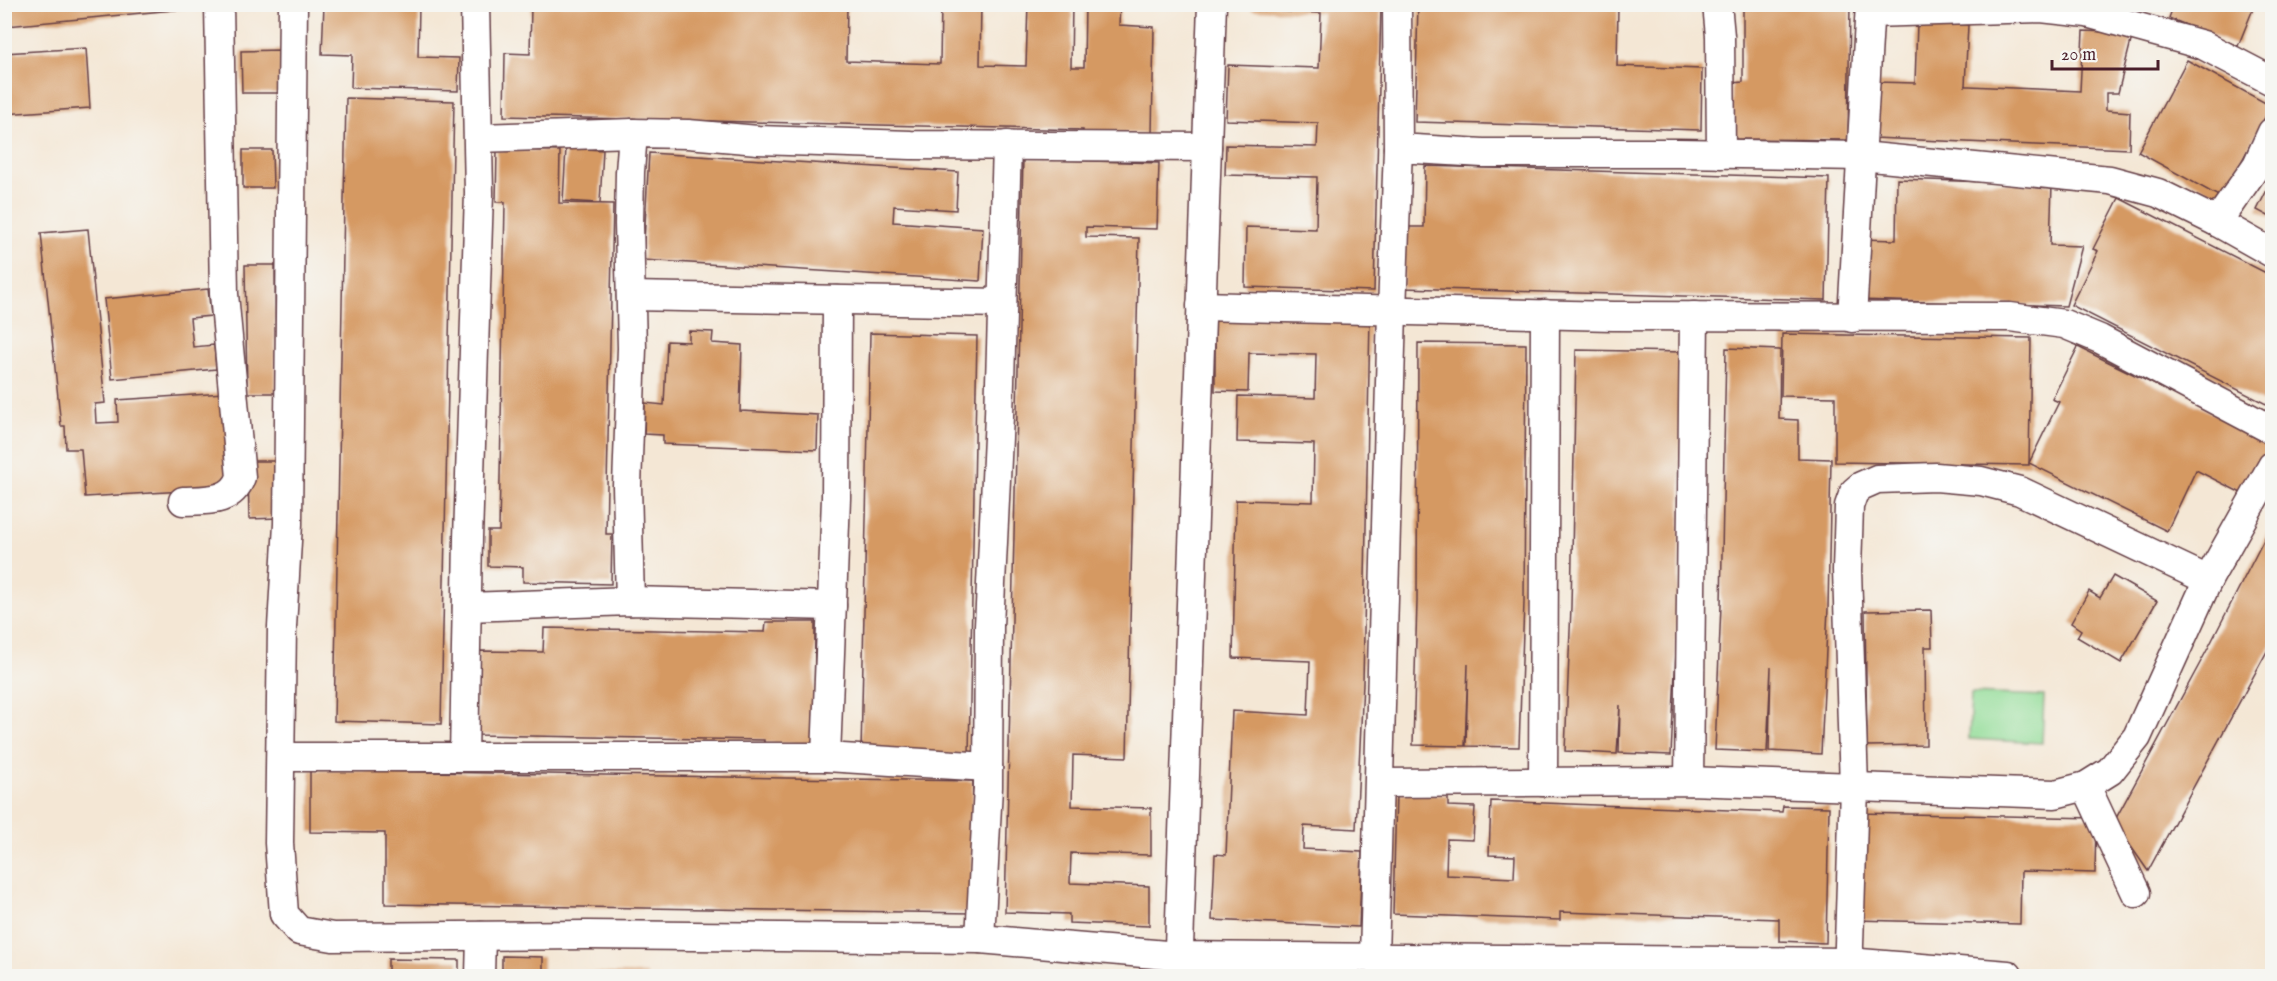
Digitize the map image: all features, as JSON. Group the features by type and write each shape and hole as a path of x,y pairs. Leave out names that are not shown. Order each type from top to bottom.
{"street":[{"path":"183,501 222,498 237,488 241,477 224,294 219,4"},
{"path":"293,4 288,478 282,627 279,843 284,914 299,931 333,937 587,935 980,939 1178,966 1374,957 2008,975"},
{"path":"464,757 479,138 475,4"},
{"path":"1178,966 1212,4"},
{"path":"1374,957 1398,148 1397,4"},
{"path":"1718,4 1721,154"},
{"path":"1852,318 1870,9 2041,8 2087,13 2203,45 2272,81"},
{"path":"2217,222 2257,165 2272,132"},
{"path":"479,138 633,133 688,134 770,140 1207,147"},
{"path":"630,601 627,486 632,348 629,224 633,133"},
{"path":"980,939 988,767 989,626 999,416 1007,145"},
{"path":"1398,148 1483,153 1861,156 2110,180 2158,194 2217,222 2272,253"},
{"path":"631,296 1002,303"},
{"path":"826,757 836,498 837,300"},
{"path":"1201,306 1545,314 1852,318 2010,317 2064,324 2100,339 2272,430"},
{"path":"1543,782 1545,314"},
{"path":"1689,781 1694,316"},
{"path":"1380,783 1689,781 2055,794 2086,786 2110,771 2137,737 2208,580 2272,466"},
{"path":"1848,969 1854,787 1847,570 1850,497 1861,486 1877,479 1936,477 1981,481 2020,491 2208,580"},
{"path":"467,607 630,601 832,606"},
{"path":"281,757 826,757 988,767"},
{"path":"2086,786 2136,893"},
{"path":"480,976 481,936"}],"green space":[{"path":"1971,693 2044,696 2042,743 1969,739"}],"building":[{"path":"5,4 204,4 204,7 7,26"},
{"path":"324,4 419,4 418,57 459,58 458,91 351,88 352,55 322,54"},
{"path":"941,4 981,4 980,65 1026,66 1028,4 1072,4 1071,67 1084,67 1085,4 1120,4 1119,25 1154,27 1152,134 1083,132 1083,130 504,116 505,53 530,54 531,5 847,5 846,61 940,64"},
{"path":"1252,4 1381,4 1374,291 1245,287 1246,227 1316,229 1317,177 1225,175 1226,145 1317,147 1318,123 1226,120 1228,65 1319,68 1321,13 1251,10"},
{"path":"1418,4 1618,5 1617,66 1702,69 1701,130 1415,122"},
{"path":"1743,4 1850,4 1848,140 1731,139 1732,83 1743,82"},
{"path":"2174,4 2255,4 2238,46 2169,18"},
{"path":"1917,23 1968,25 1965,86 2080,91 2083,31 2133,33 2118,93 2106,93 2106,110 2130,112 2129,149 1874,138 1876,82 1915,83"},
{"path":"86,48 90,108 4,114 4,53"},
{"path":"281,50 281,93 242,93 241,51"},
{"path":"2187,60 2271,106 2222,198 2138,152"},
{"path":"346,98 454,101 441,724 334,721"},
{"path":"566,148 603,150 600,203 563,201"},
{"path":"243,150 272,150 273,188 243,188"},
{"path":"497,150 560,151 559,203 613,204 606,534 612,534 611,584 523,582 523,567 488,566 488,531 499,531 505,202 496,202"},
{"path":"649,153 958,172 956,210 894,206 893,222 983,228 980,281 643,260"},
{"path":"1023,159 1159,163 1157,229 1086,227 1086,237 1139,238 1127,757 1073,755 1072,806 1151,808 1151,855 1071,853 1070,883 1149,886 1149,926 1069,923 1069,914 1005,912"},
{"path":"1425,166 1829,178 1826,300 1403,288 1404,227 1424,227"},
{"path":"1897,179 2052,184 2050,245 2082,246 2066,306 1859,300 1860,239 1896,240"},
{"path":"2272,180 2272,218 2257,210"},
{"path":"2119,198 2272,276 2272,400 2270,406 2071,305 2098,251 2093,249"},
{"path":"88,229 105,403 95,404 96,423 118,422 117,400 224,393 232,488 85,497 81,449 66,449 65,426 61,426 41,233"},
{"path":"245,265 275,265 276,393 247,393"},
{"path":"208,289 211,316 190,318 193,347 214,345 216,369 112,379 104,299"},
{"path":"1215,313 1370,317 1363,683 1356,829 1304,826 1303,849 1362,852 1359,927 1212,920 1215,854 1226,855 1232,711 1308,715 1310,661 1233,658 1236,500 1313,502 1314,444 1237,442 1238,396 1315,398 1316,354 1249,353 1248,392 1215,391"},
{"path":"689,331 713,332 712,343 742,345 740,411 818,415 817,450 663,444 663,435 644,434 645,403 664,405 667,341 689,342"},
{"path":"870,333 977,336 969,755 861,753"},
{"path":"1782,334 2031,338 2029,465 1835,462 1835,397 1781,396"},
{"path":"1418,343 1526,344 1524,602 1519,747 1466,746 1468,664 1465,746 1413,745 1417,601"},
{"path":"2078,347 2271,442 2245,495 2196,470 2167,531 2029,463 2059,402 2052,399"},
{"path":"1726,348 1780,350 1779,419 1798,420 1798,458 1831,459 1828,608 1821,754 1769,751 1771,667 1767,752 1715,750 1721,605"},
{"path":"1576,350 1684,352 1678,610 1671,755 1619,753 1620,705 1617,754 1565,751 1571,607"},
{"path":"248,461 277,461 279,518 249,519"},
{"path":"2272,524 2272,642 2148,871 2114,822"},
{"path":"2113,576 2157,601 2121,663 2077,637 2081,630 2071,623 2089,591 2100,598"},
{"path":"1931,610 1932,647 1925,647 1926,745 1867,746 1865,611"},
{"path":"766,622 815,622 814,744 764,743 764,740 477,735 478,651 543,652 544,628 765,632"},
{"path":"310,770 973,781 972,913 385,904 385,833 310,832"},
{"path":"1396,793 1448,795 1448,806 1475,807 1473,840 1447,839 1446,875 1514,878 1515,856 1489,855 1491,801 1782,812 1783,806 1829,807 1826,943 1779,941 1779,919 1560,912 1560,920 1393,914"},
{"path":"1857,813 2096,818 2095,873 2021,871 2020,924 1855,920"},
{"path":"502,956 543,957 543,971 647,974 647,976 502,976"},
{"path":"388,959 459,960 459,976 388,976"},
{"path":"288,973 363,975 363,976 288,976"}]}
